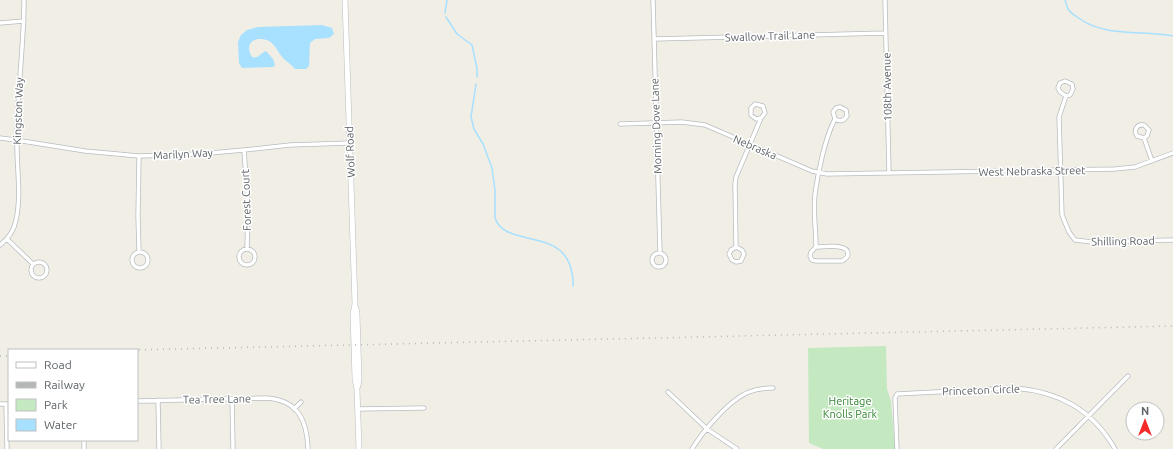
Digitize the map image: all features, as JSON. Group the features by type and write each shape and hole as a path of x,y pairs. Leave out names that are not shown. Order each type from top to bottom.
{"main road":[{"name":"Wolf Road","path":"345,0 355,304 357,314 359,379 357,389 358,449"}],"street":[{"name":"Kingston Way","path":"0,246 13,230 19,206 16,140 24,0"},
{"name":"Morning Dove Lane","path":"653,0 660,253"},
{"name":"108th Avenue","path":"885,0 889,173"},
{"path":"0,23 24,21"},
{"name":"Swallow Trail Lane","path":"654,39 886,33"},
{"path":"1060,170 1059,117 1066,96 1070,95 1073,89 1072,84 1065,81 1060,83 1058,88 1060,92 1066,96"},
{"path":"736,247 736,177 761,118 765,113 764,108 760,104 755,104 750,110 751,115 756,119 761,118"},
{"path":"816,247 841,247 847,252 848,256 842,261 816,261 812,260 810,256 811,252 816,247 815,202 819,173 831,126 835,119 833,115 836,108 842,107 846,110 847,116 844,120 840,121 835,119"},
{"name":"Nebraska","path":"620,124 690,122 704,125 819,173 889,173"},
{"path":"1140,125 1144,125 1149,130 1147,136 1144,138 1139,138 1135,134 1135,130 1140,125"},
{"name":"Marilyn Way","path":"0,138 85,151 139,156 244,150 290,145 350,143"},
{"path":"1144,138 1152,161"},
{"name":"Forest Court","path":"244,150 248,205 247,249"},
{"name":"West Nebraska Street","path":"889,173 1115,169 1135,167 1173,153"},
{"path":"139,156 139,252"},
{"name":"Shilling Road","path":"1060,170 1062,215 1067,228 1075,240 1092,242 1173,240"},
{"path":"7,239 33,264"},
{"path":"736,247 742,250 744,254 743,259 736,262 729,256 730,251 736,247"},
{"name":"Forest Court","path":"247,249 252,251 255,258 253,263 248,265 243,264 239,258 242,251 247,249"},
{"path":"139,252 146,254 148,259 147,264 143,268 137,268 132,262 134,254 139,252"},
{"name":"Morning Dove Lane","path":"660,253 664,255 667,262 662,267 658,267 653,263 652,258 655,254 660,253"},
{"path":"39,262 44,263 47,270 45,275 38,278 33,276 31,271 33,264 39,262"},
{"path":"1056,449 1128,376"},
{"path":"692,449 707,429 735,400 748,392 762,388 773,388"},
{"name":"Princeton Circle","path":"896,449 895,398 897,394 1012,388 1047,393 1078,407 1089,416 1105,434 1115,449"},
{"path":"668,392 707,429 737,449"},
{"name":"Tea Tree Lane","path":"138,401 274,398 286,402 294,409"},
{"path":"232,399 233,449"},
{"path":"158,400 159,449"},
{"path":"302,402 294,409 305,423 308,436 308,449"},
{"path":"0,404 8,404 7,449"},
{"path":"358,409 424,408"}],"green space":[{"name":"Heritage Knolls Park","path":"886,346 887,389 891,401 895,449 823,449 809,443 808,348"}],"water":[{"path":"322,25 332,28 334,34 329,38 315,39 310,43 309,66 306,69 295,69 283,58 269,41 264,39 252,42 249,48 250,52 252,57 258,57 266,51 273,59 275,65 273,67 242,68 239,63 238,42 241,35 247,30 258,27"}],"waterway":[{"path":"445,13 447,0"},
{"path":"1065,0 1068,9 1072,13 1088,24 1099,28 1111,31 1173,36"},
{"path":"446,17 457,34 472,45 477,69 477,77"},
{"path":"476,84 471,117 474,129 483,144 492,168 495,190 495,218 501,227 509,233 543,242 554,247 563,254 570,265 573,286"}],"railway":[{"path":"138,350 1173,326"},
{"path":"0,356 8,356"}]}
